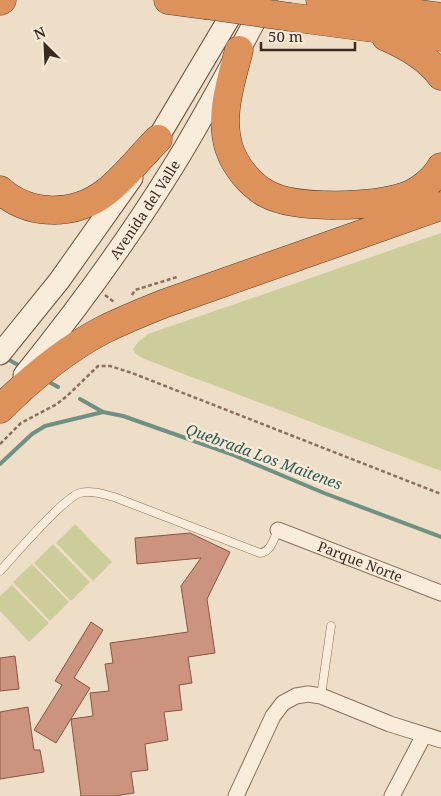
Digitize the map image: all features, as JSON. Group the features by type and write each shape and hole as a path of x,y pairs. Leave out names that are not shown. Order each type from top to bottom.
{"highway":[{"path":"168,0 290,16 441,17"},
{"path":"320,0 359,16 441,37"},
{"path":"359,16 441,6"},
{"path":"359,16 414,51 431,64 441,76"},
{"path":"239,50 225,112 227,139 235,162 258,189 268,195 280,200 304,205 378,202 408,196 431,179 441,167"},
{"path":"0,190 16,201 32,207 50,210 76,207 110,189 158,139"},
{"path":"0,407 64,354 118,322 441,206"}],"street":[{"name":"Avenida del Valle","path":"0,354 85,246 158,139 240,0"},
{"name":"Avenida del Valle","path":"0,407 59,331 145,211 205,113 266,0"},
{"name":"Parque Norte","path":"278,530 441,593"},
{"path":"236,796 265,731 278,709 296,696 308,694 321,696 390,724 441,740"},
{"path":"392,796 424,736"}],"lane":[{"path":"0,571 64,502 79,493 94,492 114,497 260,553 270,548 278,530"},
{"path":"321,696 331,626"}],"path":[{"path":"0,444 21,423 62,400 77,388 98,366 110,366 441,494"}],"shaded area":[{"path":"441,233 441,471 144,359 136,354 133,349 148,334"},
{"path":"75,524 112,562 93,581 56,543"},
{"path":"53,544 90,582 71,601 34,563"},
{"path":"32,564 69,602 50,621 13,582"},
{"path":"12,585 49,623 29,642 0,611 0,596"}],"building":[{"path":"190,533 230,552 207,599 215,653 188,657 192,683 179,685 182,710 164,712 168,740 145,744 148,770 131,772 134,793 114,796 81,796 71,719 93,716 90,693 109,691 105,664 113,663 110,643 188,632 181,586 201,558 137,564 135,538"},
{"path":"91,622 103,630 74,678 90,688 56,743 34,730 62,685 55,681"},
{"path":"15,656 19,689 0,691 0,658"},
{"path":"28,707 34,750 40,750 44,772 0,779 0,712"}],"waterway":[{"name":"Quebrada Los Maitenes","path":"9,360 20,366"},
{"name":"Quebrada Los Maitenes","path":"49,382 58,387"},
{"name":"Quebrada Los Maitenes","path":"80,399 103,412 123,416 231,454 324,493 441,537"},
{"path":"0,464 32,434 45,426 103,412"}]}
